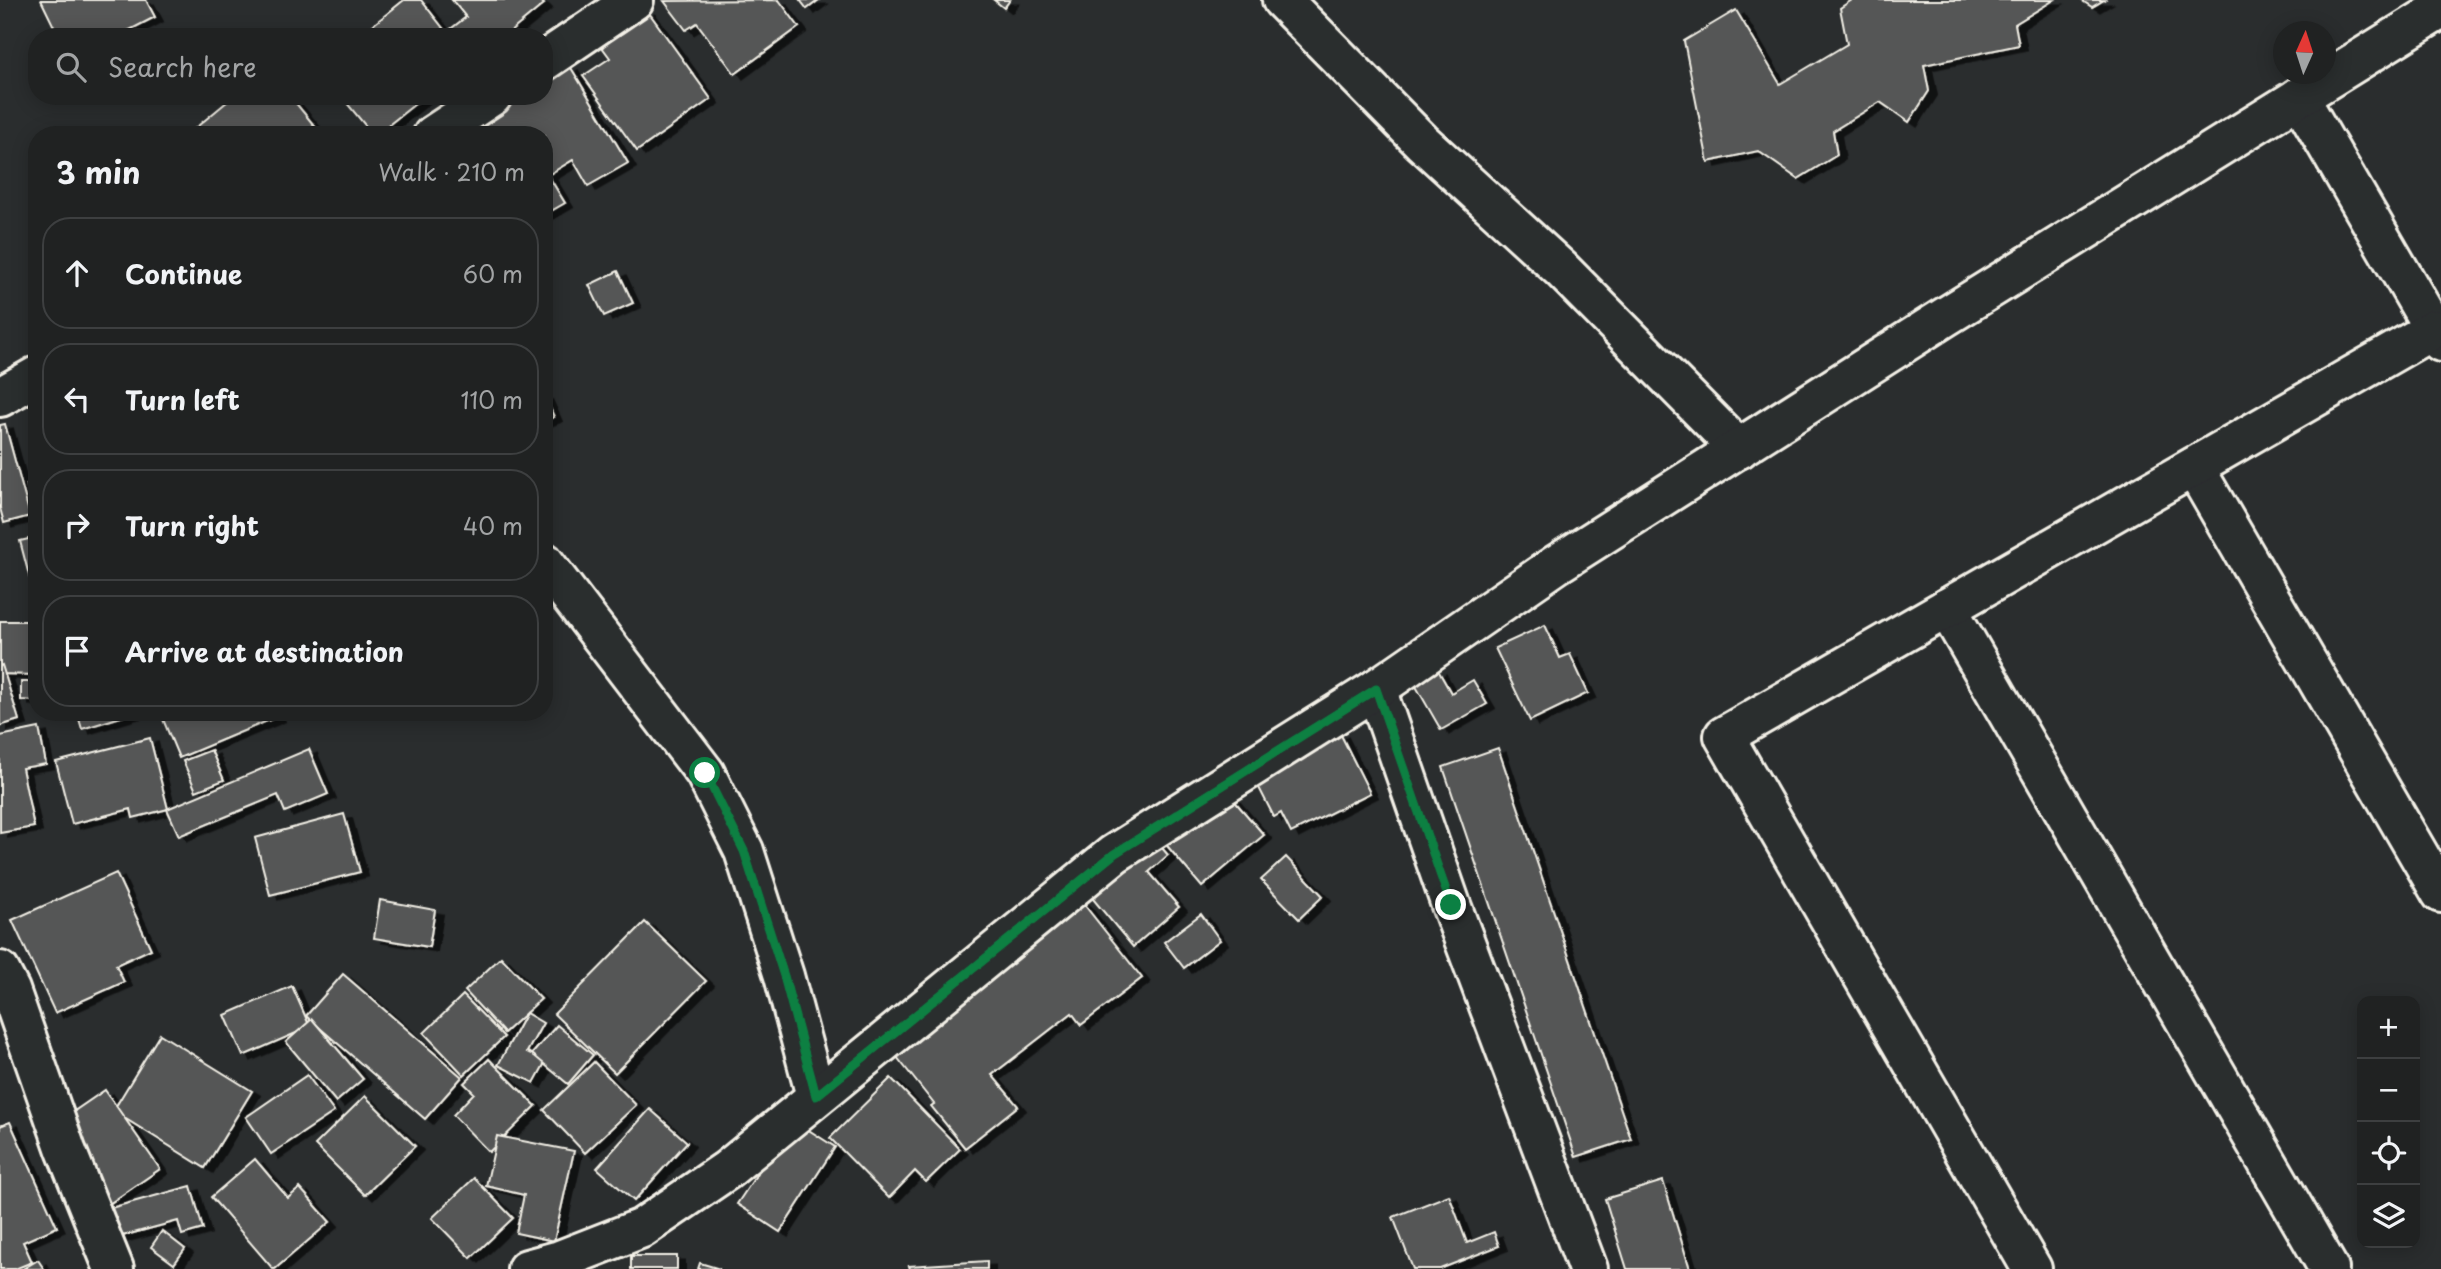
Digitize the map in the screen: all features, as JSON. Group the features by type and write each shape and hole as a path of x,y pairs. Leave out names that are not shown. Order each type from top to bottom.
{"street":[{"path":"553,55 634,0"},
{"path":"1282,0 1422,142 1561,269 1739,450"},
{"path":"527,1269 642,1228 727,1170 1114,854 1376,689 1557,564 1945,317 2441,9"},
{"path":"2032,1269 1724,736 2194,467 2437,335 2299,97"},
{"path":"447,126 478,105"},
{"path":"0,397 28,381"},
{"path":"2194,467 2441,892"},
{"path":"553,574 705,773 744,851 784,976 816,1096"},
{"path":"1947,608 2329,1269"},
{"path":"1376,689 1451,905 1588,1269"},
{"path":"0,971 10,990 66,1150 114,1269"}],"building":[{"path":"41,0 146,0 155,17 134,28 55,28"},
{"path":"404,0 421,0 443,28 369,28"},
{"path":"452,0 540,0 544,4 515,28 452,28 466,17"},
{"path":"779,0 799,27 735,74 697,23 686,30 664,1"},
{"path":"800,0 819,0 807,9"},
{"path":"994,0 1010,0 1004,8"},
{"path":"1852,0 2054,0 2015,24 2019,45 1924,65 1929,91 1909,122 1880,102 1833,131 1837,155 1798,179 1758,151 1708,162 1684,41 1736,10 1780,84 1847,44 1840,8"},
{"path":"2081,0 2104,0 2092,7"},
{"path":"647,10 711,99 637,151 583,76 610,58 599,43"},
{"path":"570,66 628,163 588,186 573,160 553,172 553,126 469,126 504,105 553,105 553,76"},
{"path":"223,105 297,105 315,126 198,126"},
{"path":"348,105 414,105 387,126 366,126"},
{"path":"553,183 565,203 553,210"},
{"path":"618,271 633,303 604,316 589,285"},
{"path":"5,424 28,509 28,517 4,523 0,508 0,425"},
{"path":"28,539 28,572 20,541"},
{"path":"0,621 28,621 28,675 0,674"},
{"path":"1545,625 1560,658 1570,654 1588,693 1530,721 1495,648"},
{"path":"2,665 19,720 0,726 0,666"},
{"path":"1438,670 1451,693 1473,680 1487,704 1441,730 1414,683"},
{"path":"21,682 28,682 28,700 21,700"},
{"path":"80,721 108,721 82,729"},
{"path":"164,721 267,721 179,758"},
{"path":"39,728 46,764 22,768 34,827 0,833 0,736"},
{"path":"1340,733 1370,793 1291,833 1281,813 1274,817 1253,776"},
{"path":"150,738 168,809 133,818 131,809 72,824 56,762"},
{"path":"1498,748 1631,1139 1576,1157 1443,767"},
{"path":"309,749 328,794 285,812 278,795 179,836 167,809"},
{"path":"211,750 224,780 196,791 183,761"},
{"path":"1224,789 1264,835 1202,887 1163,841"},
{"path":"344,814 360,872 270,895 255,838"},
{"path":"1156,841 1168,855 1149,872 1179,907 1133,947 1083,887"},
{"path":"1286,857 1323,896 1299,919 1261,880"},
{"path":"116,873 151,949 116,965 124,982 55,1013 12,920"},
{"path":"1075,893 1142,978 1081,1025 1072,1013 992,1075 1018,1106 965,1148 885,1042"},
{"path":"380,900 435,910 429,947 374,938"},
{"path":"1201,914 1220,940 1184,968 1164,942"},
{"path":"645,922 706,981 615,1073 554,1014"},
{"path":"501,957 541,999 504,1033 465,991"},
{"path":"343,974 462,1077 425,1119 306,1016"},
{"path":"292,986 310,1027 243,1056 225,1015"},
{"path":"463,995 504,1037 464,1075 424,1033"},
{"path":"526,1013 543,1023 527,1052 546,1061 534,1083 498,1065"},
{"path":"312,1019 363,1079 336,1102 286,1042"},
{"path":"557,1025 593,1055 568,1084 532,1054"},
{"path":"160,1034 252,1091 205,1168 113,1111"},
{"path":"489,1059 536,1106 489,1152 453,1115 474,1093 464,1083"},
{"path":"594,1062 636,1105 585,1153 544,1110"},
{"path":"307,1075 334,1112 271,1154 246,1117"},
{"path":"891,1078 960,1149 926,1182 915,1171 889,1198 830,1138"},
{"path":"105,1090 160,1169 106,1206 51,1127"},
{"path":"365,1096 415,1146 365,1195 315,1145"},
{"path":"650,1109 687,1142 634,1201 597,1168"},
{"path":"793,1120 835,1147 780,1232 737,1204"},
{"path":"10,1122 57,1227 23,1242 32,1262 15,1269 0,1269 0,1126"},
{"path":"497,1136 574,1151 554,1241 516,1233 524,1195 486,1186"},
{"path":"255,1159 288,1198 300,1188 330,1222 275,1269 211,1197"},
{"path":"474,1178 513,1218 471,1258 432,1218"},
{"path":"1663,1181 1690,1269 1627,1269 1605,1199"},
{"path":"191,1186 203,1229 182,1235 178,1221 115,1238 107,1209"},
{"path":"1449,1195 1467,1243 1494,1232 1499,1246 1440,1269 1413,1269 1393,1217"},
{"path":"162,1231 185,1249 174,1264 151,1247"},
{"path":"631,1256 677,1256 677,1269 631,1269"},
{"path":"38,1260 44,1269 23,1269"},
{"path":"987,1261 987,1269 910,1269 909,1266"},
{"path":"700,1263 720,1269 698,1269"}],"route":[{"path":"705,773 744,851 784,976 816,1096 1114,854 1376,689 1451,905"}]}
